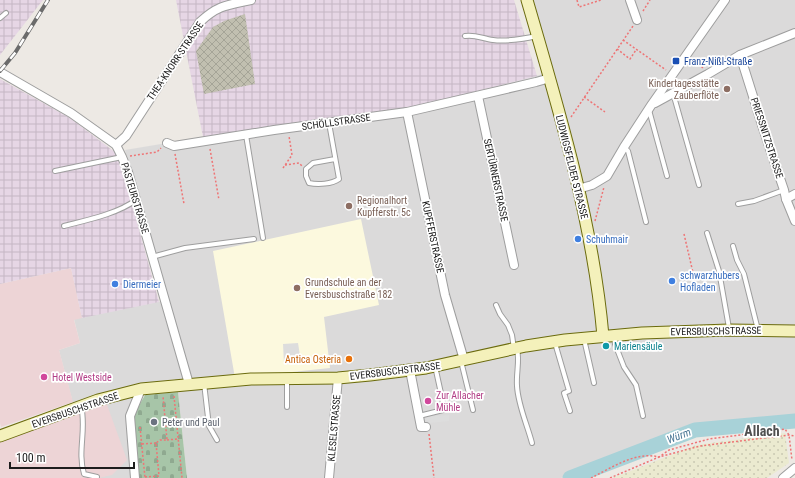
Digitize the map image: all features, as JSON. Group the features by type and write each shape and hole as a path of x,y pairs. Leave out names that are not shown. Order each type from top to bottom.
{"main road":[{"name":"LUDWIGSFELDER STRASSE","path":"527,0 550,78 578,189 590,240 601,310 609,336"},
{"name":"EVERSBUSCHSTRASSE","path":"0,436 98,400 141,389 189,384 288,378 338,378 370,376 435,366 516,349 584,338 662,332 729,330 795,331"}],"street":[{"name":"THEA-KNORR-STRASSE","path":"116,145 126,136 200,22 219,8 251,0"},
{"path":"630,0 637,20"},
{"path":"578,189 592,185 607,176 624,147 725,0"},
{"path":"651,107 740,55 795,33"},
{"name":"PRIESSNITZSTRASSE","path":"740,55 786,199 795,221"},
{"name":"PASTEURSTRASSE","path":"0,72 71,113 116,145 122,157 136,200 189,384"},
{"name":"SCHÖLLSTRASSE","path":"171,145 407,112 550,78"},
{"name":"SERTÜRNERSTRASSE","path":"478,96 514,265"},
{"name":"KUPFFERSTRASSE","path":"407,112 445,295 462,361"},
{"path":"786,199 795,194"},
{"path":"410,370 421,427 426,427"},
{"name":"KLESELSTRASSE","path":"329,478 338,378"},
{"path":"135,478 130,416 141,389"},
{"path":"782,478 794,469"}],"lane":[{"path":"0,18 6,14"},
{"path":"465,36 477,36 494,40 520,40 538,36"},
{"path":"673,93 699,185"},
{"path":"651,107 667,176"},
{"path":"329,123 339,179 336,181 316,184 309,183 306,176 306,169 313,163 335,160"},
{"path":"246,135 264,238"},
{"path":"624,147 628,152 646,222"},
{"path":"55,171 122,157"},
{"path":"738,204 754,201 784,190"},
{"path":"64,226 112,212 128,206 136,200"},
{"path":"708,233 718,271 729,330"},
{"path":"152,257 185,248 254,239"},
{"path":"733,246 737,260 744,274 758,330"},
{"path":"496,305 500,314 508,325 516,349 519,362 517,371 517,386 532,443"},
{"path":"609,336 615,344 624,367 636,385 643,416"},
{"path":"584,338 594,383"},
{"path":"555,342 569,391 564,393 570,411"},
{"path":"462,361 473,410"},
{"path":"419,416 443,410 444,407 435,366"},
{"path":"287,408 288,378"},
{"path":"204,383 209,426 217,440"},
{"path":"81,406 84,416 80,463 84,474 97,477"}],"path":[{"path":"577,0 580,7 601,0"},
{"path":"563,128 650,0"},
{"path":"623,40 673,75"},
{"path":"617,49 630,59 636,50"},
{"path":"688,53 708,74"},
{"path":"584,97 605,112"},
{"path":"283,168 292,155 287,129"},
{"path":"208,141 219,200"},
{"path":"122,157 157,152 171,145 184,204"},
{"path":"285,165 299,163 306,169"},
{"path":"590,240 607,176"},
{"path":"684,234 694,277 718,271"},
{"path":"167,440 163,397 174,396 182,478"},
{"path":"140,424 145,478 159,476 156,443"},
{"path":"426,427 428,431 434,478"},
{"path":"591,478 627,460 651,455 659,457 669,450 709,439 785,428 789,435 794,469"},
{"path":"610,478 659,457 700,446 789,435 795,436"},
{"path":"142,444 156,443 160,440 178,439"}],"shaded area":[{"path":"0,0 43,0 0,55"},
{"path":"176,0 514,0 537,76 406,109 203,137"},
{"path":"530,0 795,0 795,415 697,425 561,478 187,478 178,392 175,379 137,384 131,416 137,478 98,478 75,411 59,350 80,343 74,319 167,300 125,150 203,137 406,109 551,72"},
{"path":"245,14 255,84 204,94 196,51 213,27 224,21"},
{"path":"0,79 70,118 116,153 131,200 159,302 82,318 71,268 0,284"},
{"name":"Grundschule an der Eversbuschstraße 182","path":"361,219 379,305 324,317 330,368 235,378 213,251"},
{"path":"71,268 82,318 74,320 80,343 59,350 73,402 1,427 0,284"},
{"path":"298,343 301,362 284,364 283,344"},
{"path":"106,402 127,460 112,475 98,478 0,478 0,439"},
{"path":"449,415 449,421 429,423 423,417"}],"green space":[{"path":"178,392 187,478 139,478 133,416 145,395"},
{"path":"785,433 789,463 767,478 613,478 696,445"}],"waterway":[{"name":"Würm","path":"570,478 695,430 795,421"}],"railway":[{"path":"0,71 15,53 48,0"}],"place":[{"name":"Franz-Nißl-Straße","path":"676,61"},
{"name":"Kindertagesstätte Zauberflöte","path":"727,89"},
{"name":"Regionalhort Kupfferstr. 5c","path":"349,206"},
{"name":"Schuhmair","path":"578,239"},
{"name":"schwarzhubers Hofladen","path":"672,281"},
{"name":"Diermeier","path":"115,284"},
{"name":"Grundschule an der Eversbuschstraße 182","path":"297,288"},
{"name":"Mariensäule","path":"606,346"},
{"name":"Antica Osteria","path":"349,359"},
{"name":"Hotel Westside","path":"44,377"},
{"name":"Zur Allacher Mühle","path":"428,401"},
{"name":"Peter und Paul","path":"154,422"}],"district":[{"name":"Allach","path":"762,431"}]}
